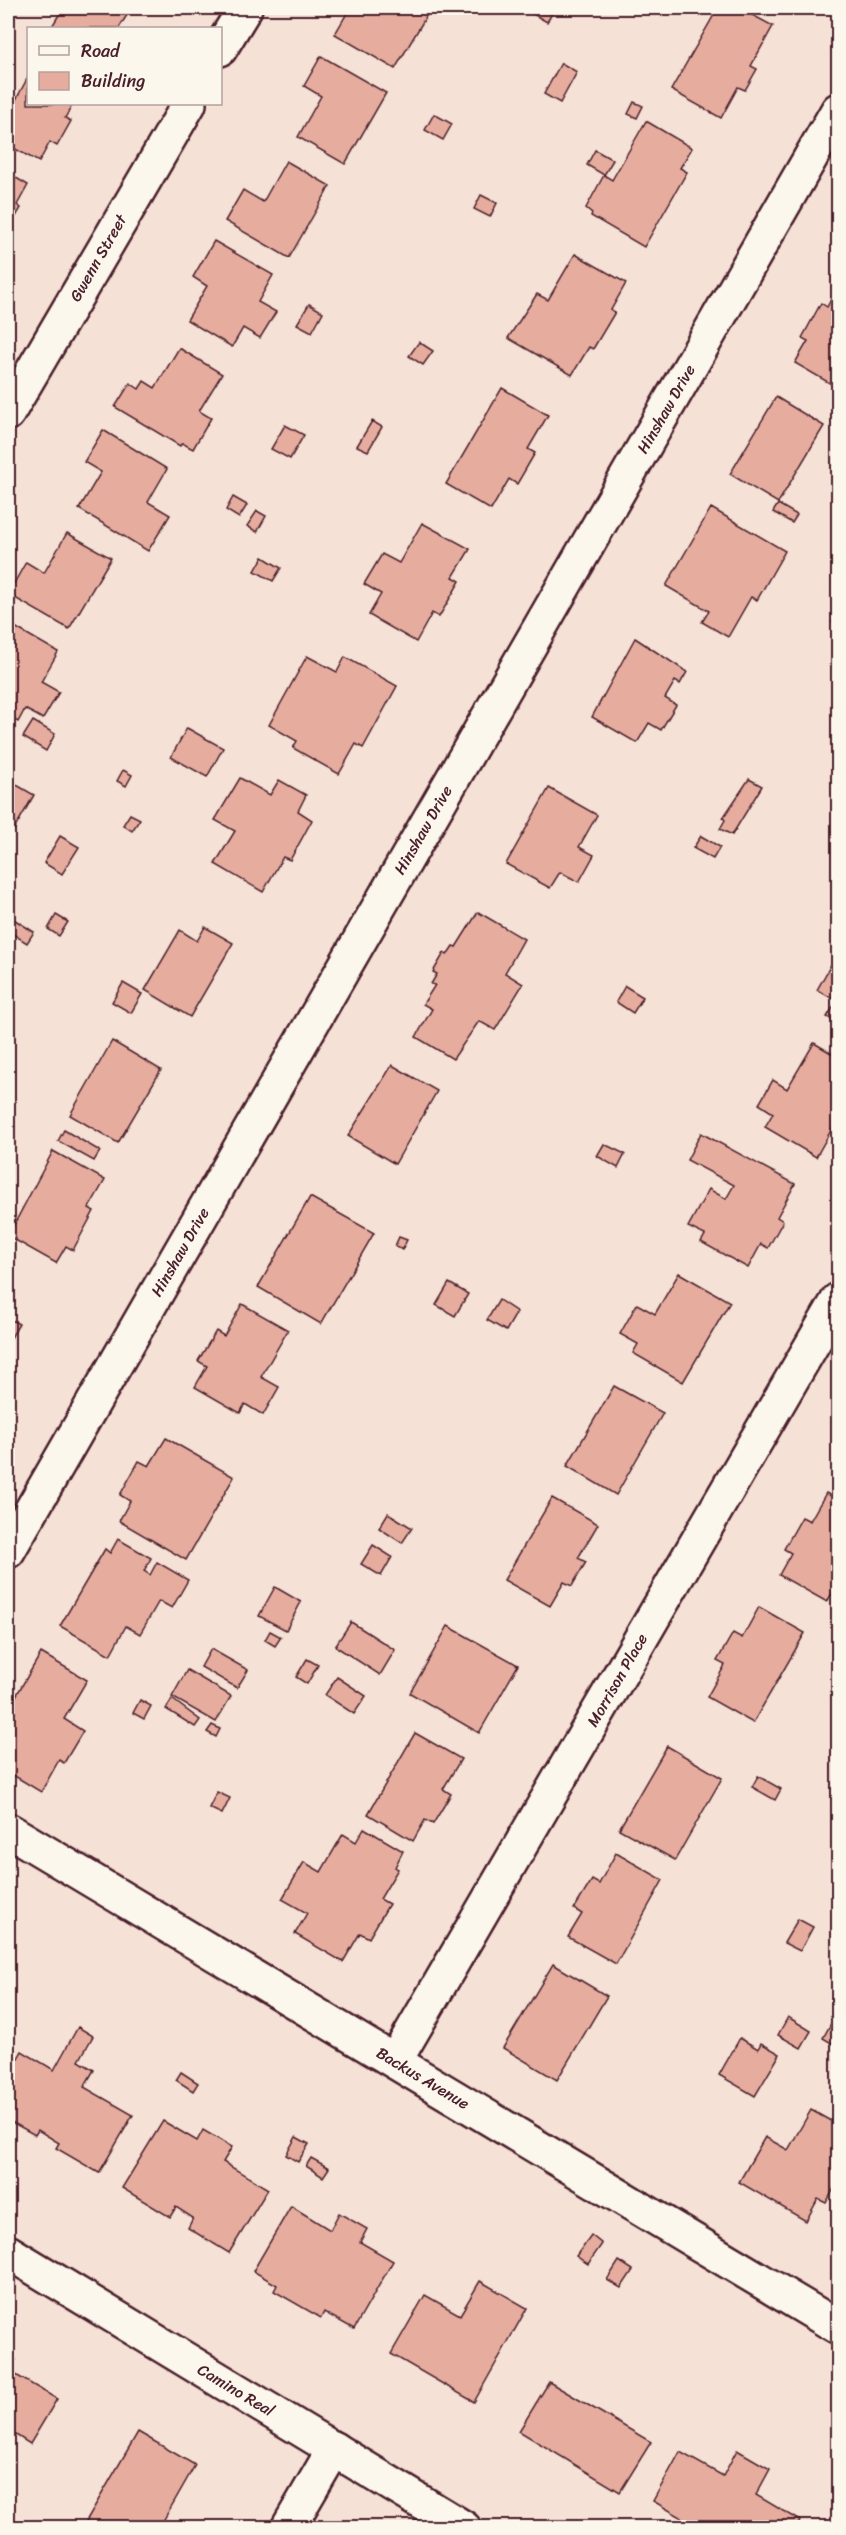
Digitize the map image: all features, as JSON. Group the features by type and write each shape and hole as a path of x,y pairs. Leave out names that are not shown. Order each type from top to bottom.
{"street":[{"path":"222,46 245,8"},
{"name":"Gwenn Street","path":"8,413 188,105"},
{"name":"Hinshaw Drive","path":"8,1551 838,110"},
{"name":"Morrison Place","path":"395,2061 838,1300"},
{"name":"Backus Avenue","path":"8,1830 838,2327"},
{"name":"Camino Real","path":"8,2252 464,2528"},
{"path":"288,2528 334,2449"}],"building":[{"path":"63,8 126,8 123,13 127,15 120,27 52,27"},
{"path":"350,8 360,8 370,13 373,8 431,8 395,69 335,34"},
{"path":"528,8 555,8 547,22 526,10"},
{"path":"718,8 739,8 773,26 751,66 757,69 745,90 738,87 721,118 671,90"},
{"path":"321,56 386,93 345,164 298,137 321,96 304,86"},
{"path":"561,63 577,72 560,103 544,94"},
{"path":"27,79 27,105 72,105 65,118 71,121 57,146 50,142 39,162 8,145 8,115"},
{"path":"634,102 643,106 637,118 628,114"},
{"path":"434,114 452,124 443,140 425,130"},
{"path":"646,121 692,148 680,168 687,172 644,247 591,216 592,213 586,208 604,175 612,180"},
{"path":"595,150 613,160 604,175 587,165"},
{"path":"286,161 330,186 289,258 225,221 243,190 263,202"},
{"path":"8,173 28,185 17,205 21,208 11,225 8,223"},
{"path":"481,195 497,203 490,217 474,209"},
{"path":"214,241 273,275 258,302 276,312 260,338 243,328 232,347 187,320 207,286 193,277"},
{"path":"575,254 626,283 611,310 615,312 593,349 589,347 572,375 508,338 537,294 548,300"},
{"path":"838,286 838,388 795,363 808,341 802,338 821,303 827,307"},
{"path":"309,304 323,312 312,332 297,324"},
{"path":"419,342 433,351 423,365 409,356"},
{"path":"179,348 222,374 199,411 211,418 193,449 182,443 180,446 115,407 130,383 139,389 144,381 155,388"},
{"path":"502,388 548,415 528,449 535,453 517,484 509,479 491,510 446,484"},
{"path":"776,397 824,426 778,503 730,474"},
{"path":"372,421 382,427 368,451 357,446"},
{"path":"285,425 304,435 290,459 271,449"},
{"path":"103,430 167,469 148,502 170,515 148,551 79,509 101,472 84,462"},
{"path":"233,497 247,505 239,518 226,510"},
{"path":"778,504 797,515 792,523 773,512"},
{"path":"711,508 785,551 757,600 751,597 728,637 702,622 709,611 666,586"},
{"path":"257,511 266,516 257,532 247,526"},
{"path":"422,523 470,549 453,577 460,581 439,617 432,613 416,642 369,615 381,594 364,584 382,554 399,563"},
{"path":"67,533 111,558 69,629 8,594 26,562 44,573"},
{"path":"263,557 281,568 273,581 255,571"},
{"path":"838,575 838,587 833,584"},
{"path":"838,610 838,626 832,622"},
{"path":"8,623 58,652 41,682 59,692 43,719 25,709 18,722 8,716"},
{"path":"635,638 687,672 680,684 675,681 665,698 676,705 661,730 649,723 637,743 592,717"},
{"path":"307,656 337,672 345,657 397,686 363,748 356,744 339,774 293,748 297,741 269,725"},
{"path":"33,721 55,734 46,751 23,737"},
{"path":"187,728 223,748 207,777 171,757"},
{"path":"123,770 132,775 126,786 117,781"},
{"path":"240,778 270,795 279,780 306,795 298,811 312,820 290,860 283,857 263,892 215,864 235,831 215,820"},
{"path":"749,779 762,786 732,835 720,829 725,820 723,818"},
{"path":"8,780 34,795 8,840"},
{"path":"549,788 597,815 579,847 594,855 579,882 560,872 550,888 506,864"},
{"path":"130,814 140,819 132,831 123,825"},
{"path":"60,836 79,847 62,874 44,863"},
{"path":"701,836 720,847 713,859 693,848"},
{"path":"478,912 524,939 505,973 523,984 495,1030 479,1021 453,1059 416,1037 432,1009 423,1004 435,985 431,984 437,974 433,972 444,953 447,955 453,946 456,947"},
{"path":"56,915 68,922 59,936 48,929"},
{"path":"12,918 34,932 27,943 8,931"},
{"path":"205,927 233,943 190,1017 145,990 180,930 197,941"},
{"path":"838,952 838,1023 827,1017 837,1001 817,990"},
{"path":"123,983 142,994 131,1013 112,1002"},
{"path":"625,986 643,997 633,1013 616,1002"},
{"path":"112,1041 161,1070 118,1143 70,1115"},
{"path":"814,1043 838,1057 838,1118 816,1157 765,1127 773,1113 759,1104 773,1080 787,1089"},
{"path":"392,1065 437,1091 395,1164 348,1136"},
{"path":"64,1130 100,1151 94,1161 58,1141"},
{"path":"701,1133 795,1184 777,1217 783,1221 768,1248 761,1244 748,1268 701,1242 705,1235 688,1227 709,1189 726,1199 734,1185 687,1160"},
{"path":"604,1144 625,1154 618,1168 597,1156"},
{"path":"53,1151 105,1180 89,1208 94,1211 73,1250 66,1246 56,1263 8,1236"},
{"path":"310,1197 374,1233 321,1324 258,1287"},
{"path":"399,1237 407,1240 402,1250 395,1246"},
{"path":"679,1273 730,1302 683,1382 633,1353 638,1344 620,1334 637,1304 655,1314"},
{"path":"449,1283 468,1294 455,1316 436,1305"},
{"path":"499,1300 517,1312 506,1331 487,1320"},
{"path":"242,1304 288,1330 261,1377 279,1387 263,1415 245,1404 240,1413 195,1387 207,1366 198,1361 216,1331 224,1336"},
{"path":"8,1318 19,1324 8,1343"},
{"path":"614,1386 663,1413 616,1495 567,1466"},
{"path":"166,1438 234,1477 186,1560 119,1521 130,1501 120,1495 139,1461 149,1466"},
{"path":"826,1493 838,1500 838,1583 827,1602 779,1575 791,1553 784,1549 802,1517 810,1521"},
{"path":"552,1498 598,1524 578,1558 586,1562 572,1586 564,1582 550,1606 504,1580"},
{"path":"388,1513 412,1528 402,1543 379,1528"},
{"path":"118,1539 151,1558 144,1571 150,1575 157,1562 188,1580 172,1608 159,1601 140,1634 126,1626 110,1655 60,1626 105,1549 110,1553"},
{"path":"373,1545 392,1557 381,1576 361,1564"},
{"path":"275,1587 301,1602 286,1630 259,1616"},
{"path":"759,1607 805,1633 753,1723 707,1697 725,1665 717,1661 733,1633 742,1638"},
{"path":"351,1622 395,1650 380,1675 335,1646"},
{"path":"448,1626 518,1665 479,1733 410,1693"},
{"path":"270,1631 281,1637 275,1646 265,1640"},
{"path":"211,1649 248,1670 237,1688 201,1667"},
{"path":"41,1653 87,1680 64,1719 83,1731 64,1763 59,1760 41,1792 8,1772 8,1692 16,1696"},
{"path":"307,1659 318,1665 307,1684 296,1677"},
{"path":"187,1670 231,1696 216,1722 172,1697"},
{"path":"337,1677 366,1696 354,1714 325,1695"},
{"path":"172,1699 200,1720 195,1727 166,1709"},
{"path":"140,1700 151,1706 144,1719 133,1713"},
{"path":"212,1725 220,1729 216,1737 207,1732"},
{"path":"415,1733 461,1759 443,1789 451,1794 433,1824 425,1820 413,1841 368,1814"},
{"path":"667,1746 722,1778 675,1860 619,1829"},
{"path":"758,1776 781,1789 775,1800 752,1787"},
{"path":"217,1792 230,1798 222,1814 209,1808"},
{"path":"364,1828 403,1851 395,1867 398,1869 380,1899 389,1904 369,1938 360,1933 343,1962 295,1934 307,1913 282,1899 304,1862 321,1872 343,1834 356,1842"},
{"path":"616,1853 663,1880 616,1964 568,1937 582,1914 574,1909 592,1880 599,1884"},
{"path":"798,1919 813,1927 800,1951 784,1943"},
{"path":"553,1964 607,1996 557,2080 503,2048"},
{"path":"838,2011 838,2047 823,2038"},
{"path":"788,2017 811,2031 801,2048 778,2035"},
{"path":"78,2027 93,2036 79,2061 94,2070 84,2087 133,2115 99,2173 56,2148 59,2143 38,2130 35,2135 8,2120 8,2076 22,2051 54,2070"},
{"path":"740,2038 758,2049 761,2043 780,2054 755,2096 719,2075"},
{"path":"181,2072 198,2083 193,2091 176,2080"},
{"path":"811,2110 838,2125 838,2164 834,2172 838,2175 838,2181 826,2203 818,2199 806,2221 739,2182 765,2137 788,2150"},
{"path":"163,2121 197,2141 203,2130 232,2147 223,2162 268,2189 229,2253 188,2228 193,2218 176,2207 170,2217 122,2188"},
{"path":"296,2137 309,2144 298,2162 286,2155"},
{"path":"311,2158 329,2168 323,2177 306,2166"},
{"path":"291,2206 330,2230 339,2213 367,2229 360,2242 393,2261 354,2329 324,2312 321,2318 274,2291 277,2285 253,2271"},
{"path":"591,2235 602,2244 588,2264 576,2256"},
{"path":"619,2261 633,2270 621,2288 607,2280"},
{"path":"480,2281 527,2308 474,2402 391,2354 425,2295 460,2315"},
{"path":"8,2355 16,2360 9,2371 57,2399 30,2444 8,2430"},
{"path":"549,2382 651,2442 620,2492 519,2431"},
{"path":"138,2432 195,2465 159,2528 82,2528"},
{"path":"737,2450 770,2469 756,2495 800,2521 796,2528 688,2528 678,2522 681,2517 653,2501 680,2452 723,2476"}]}
